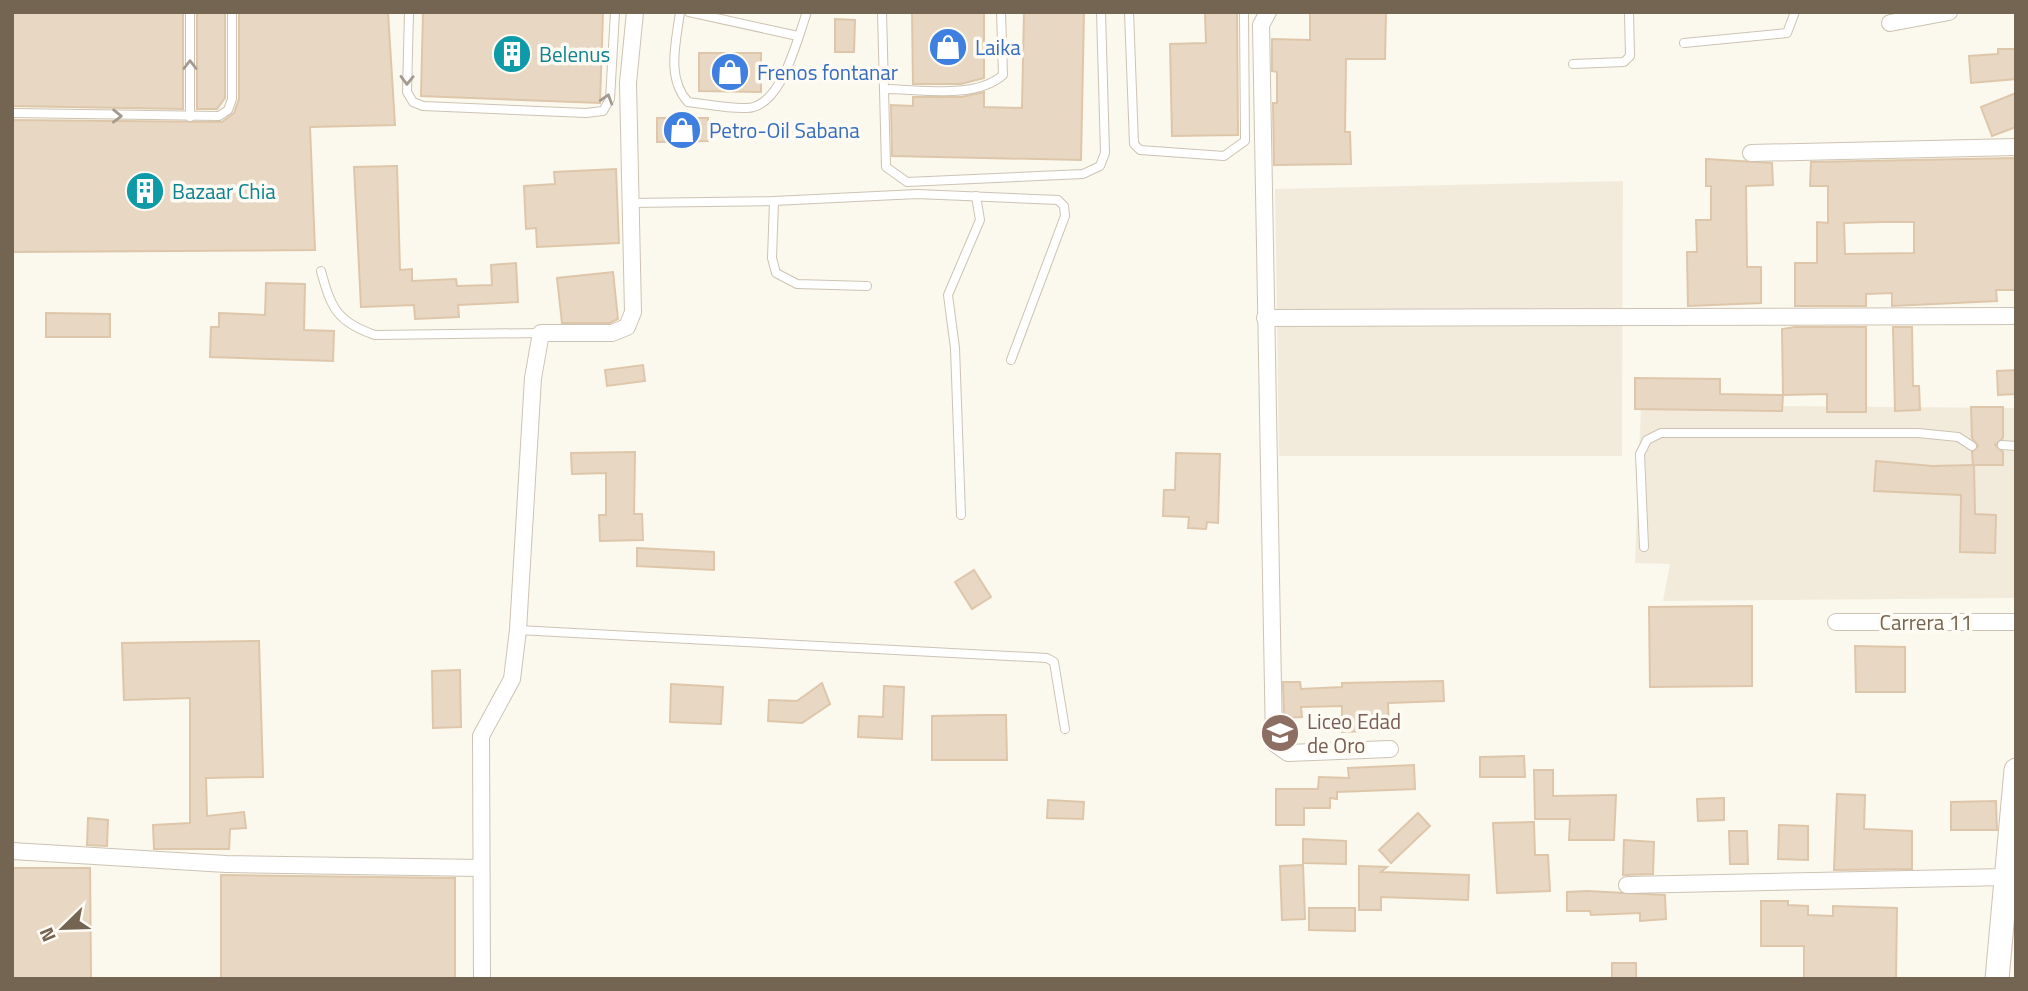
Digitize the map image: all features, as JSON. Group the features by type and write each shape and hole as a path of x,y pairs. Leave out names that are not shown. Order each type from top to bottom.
{"street":[{"path":"1268,12 1261,25 1275,743 1288,753 1390,749"},
{"path":"1890,23 1949,12"},
{"path":"482,979 481,736 512,679 518,630 533,377 541,333 612,333 627,327 633,312 628,83 635,13"},
{"path":"1751,153 2016,147"},
{"path":"1265,318 2016,316"},
{"name":"Carrera 11","path":"1836,622 2016,622"},
{"path":"1997,979 2009,889 2016,769"},
{"path":"12,851 226,864 481,868"},
{"path":"1627,885 2009,889"}],"lane":[{"path":"190,12 190,117"},
{"path":"12,113 219,116 230,105 232,12"},
{"path":"409,12 407,92 413,102 423,106 586,113 604,111 610,99 615,13 635,13"},
{"path":"680,12 674,64 678,92 688,102 750,108 764,103 778,89 807,12"},
{"path":"689,12 799,36"},
{"path":"882,12 886,167 907,182 1083,174 1100,166 1105,153 1101,12"},
{"path":"884,89 975,89 990,86 1003,75 1001,12"},
{"path":"1129,12 1134,144 1140,150 1224,156 1245,141 1244,12"},
{"path":"1573,64 1624,62 1630,56 1629,12"},
{"path":"1684,43 1787,33 1794,12"},
{"path":"630,203 774,201 917,194 1052,199 1062,203 1065,211 1011,360"},
{"path":"961,516 955,348 948,295 980,220 976,196"},
{"path":"774,201 772,258 776,273 797,284 867,286"},
{"path":"321,271 338,315 354,328 375,335 541,333"},
{"path":"1644,547 1640,454 1647,440 1661,433 1919,433 1958,438 1972,446"},
{"path":"2002,445 2016,446"},
{"path":"518,630 1047,658 1054,662 1065,729"}],"shaded area":[{"path":"1623,181 1622,456 1279,456 1275,189"},
{"path":"1641,405 2016,408 2016,598 1663,601 1670,564 1635,563"}],"building":[{"path":"12,12 183,12 183,109 12,106"},
{"path":"197,12 225,12 225,98 217,109 197,109"},
{"path":"239,12 388,12 395,125 310,127 315,250 12,252 12,120 222,122 234,113 239,99"},
{"name":"Belenus","path":"423,12 603,12 600,103 421,96"},
{"name":"Laika","path":"912,12 984,12 984,78 961,84 913,84"},
{"path":"1024,12 1084,12 1081,160 892,156 891,105 913,106 913,97 962,97 984,92 984,107 1022,108"},
{"path":"1205,12 1237,12 1238,135 1172,136 1170,44 1206,43"},
{"path":"1310,12 1386,12 1385,59 1346,59 1345,132 1350,132 1351,164 1274,165 1273,103 1277,103 1277,72 1272,71 1272,39 1310,40"},
{"path":"835,19 855,20 854,52 835,52"},
{"path":"1998,49 2016,49 2016,79 1971,83 1969,56 1998,54"},
{"name":"Frenos fontanar","path":"699,53 761,53 761,92 699,91"},
{"path":"2016,93 2016,127 1992,136 1981,107"},
{"name":"Petro-Oil Sabana","path":"657,118 708,118 708,141 657,142"},
{"path":"2016,158 2016,290 1996,290 1997,301 1892,306 1892,293 1866,294 1866,306 1795,306 1795,263 1817,263 1817,222 1828,223 1828,186 1810,186 1811,162","holes":["1914,222 1914,253 1845,254 1844,223"]},
{"path":"1706,159 1772,163 1773,185 1746,186 1747,267 1761,267 1761,303 1688,306 1687,252 1697,252 1696,220 1711,220 1711,186 1706,186"},
{"path":"397,166 400,270 412,269 412,281 456,279 457,286 492,285 491,265 516,263 518,302 458,305 459,317 415,319 414,305 361,307 354,167"},
{"path":"616,169 619,243 537,247 536,228 526,229 524,186 555,184 554,172"},
{"path":"613,272 618,319 610,323 562,323 557,278"},
{"path":"266,283 305,284 304,330 334,331 333,361 210,357 211,327 219,327 219,313 265,315"},
{"path":"46,313 110,314 110,337 46,337"},
{"path":"1866,327 1866,412 1827,412 1827,394 1783,395 1782,329"},
{"path":"1893,327 1912,327 1913,386 1919,386 1920,410 1895,411"},
{"path":"643,365 645,381 607,386 605,370"},
{"path":"2016,370 2016,394 1998,395 1997,371"},
{"path":"1635,378 1720,379 1720,394 1783,395 1782,411 1635,409"},
{"path":"1971,407 2003,407 2003,438 1995,445 2003,452 2003,465 1973,465 1972,452 1978,446 1972,438"},
{"path":"635,452 634,514 642,514 643,540 600,541 599,515 606,515 606,473 572,474 571,453"},
{"path":"1176,453 1220,454 1218,523 1207,522 1206,529 1188,528 1189,517 1163,516 1164,490 1175,490"},
{"path":"1876,461 1932,466 1974,465 1975,514 1996,515 1995,553 1960,552 1961,495 1874,491"},
{"path":"637,548 714,552 714,570 637,566"},
{"path":"974,570 991,597 972,609 955,582"},
{"path":"1752,606 1752,686 1650,687 1649,607"},
{"path":"259,641 263,777 206,778 207,816 244,812 246,828 230,829 229,849 154,849 153,825 190,823 190,698 124,700 122,643"},
{"path":"1855,646 1905,647 1905,692 1856,692"},
{"path":"460,670 461,727 433,728 432,671"},
{"path":"1443,681 1444,701 1388,703 1389,730 1342,732 1342,706 1301,707 1302,717 1284,718 1283,682 1300,682 1301,689 1342,687 1342,683"},
{"path":"822,683 830,704 802,723 768,721 769,700 797,701"},
{"path":"671,684 723,687 721,724 670,722"},
{"path":"884,686 904,687 902,739 858,737 859,716 883,717"},
{"path":"1006,715 1007,760 932,760 932,716"},
{"path":"1524,756 1525,777 1480,777 1480,757"},
{"path":"1414,765 1415,789 1337,792 1337,799 1330,798 1330,808 1304,808 1304,825 1276,825 1276,789 1318,789 1319,777 1349,778 1348,768"},
{"path":"1534,770 1553,770 1553,796 1616,795 1614,840 1569,840 1570,819 1535,819"},
{"path":"1837,794 1865,795 1864,829 1912,831 1912,869 1834,870"},
{"path":"1724,798 1724,820 1698,821 1697,799"},
{"path":"1048,800 1084,802 1083,819 1047,818"},
{"path":"1996,801 1997,830 1951,830 1951,802"},
{"path":"1418,813 1430,826 1391,863 1379,850"},
{"path":"88,818 108,820 107,846 87,845"},
{"path":"1534,822 1535,855 1548,855 1550,891 1497,893 1493,823"},
{"path":"1779,825 1808,826 1808,860 1778,859"},
{"path":"1729,831 1747,831 1748,864 1730,864"},
{"path":"1303,839 1346,841 1346,864 1303,863"},
{"path":"1624,840 1654,842 1653,874 1623,875"},
{"path":"1303,865 1305,919 1282,920 1280,866"},
{"path":"1359,866 1387,867 1381,872 1469,875 1468,900 1381,897 1381,910 1359,910"},
{"path":"12,868 90,868 91,979 12,979"},
{"path":"221,875 455,878 455,979 221,979"},
{"path":"1567,892 1665,895 1666,919 1640,921 1640,913 1591,915 1590,911 1567,911"},
{"path":"1761,901 1788,901 1788,905 1808,906 1808,915 1833,916 1833,906 1897,908 1896,979 1804,979 1804,946 1761,946"},
{"path":"1309,908 1355,908 1355,931 1309,930"},
{"path":"1612,963 1636,963 1636,979 1612,979"}],"place":[{"name":"Laika","path":"948,47"},
{"name":"Belenus","path":"512,54"},
{"name":"Frenos fontanar","path":"730,72"},
{"name":"Petro-Oil Sabana","path":"682,130"},
{"name":"Bazaar Chia","path":"145,191"},
{"name":"Liceo Edad de Oro","path":"1280,733"}]}
